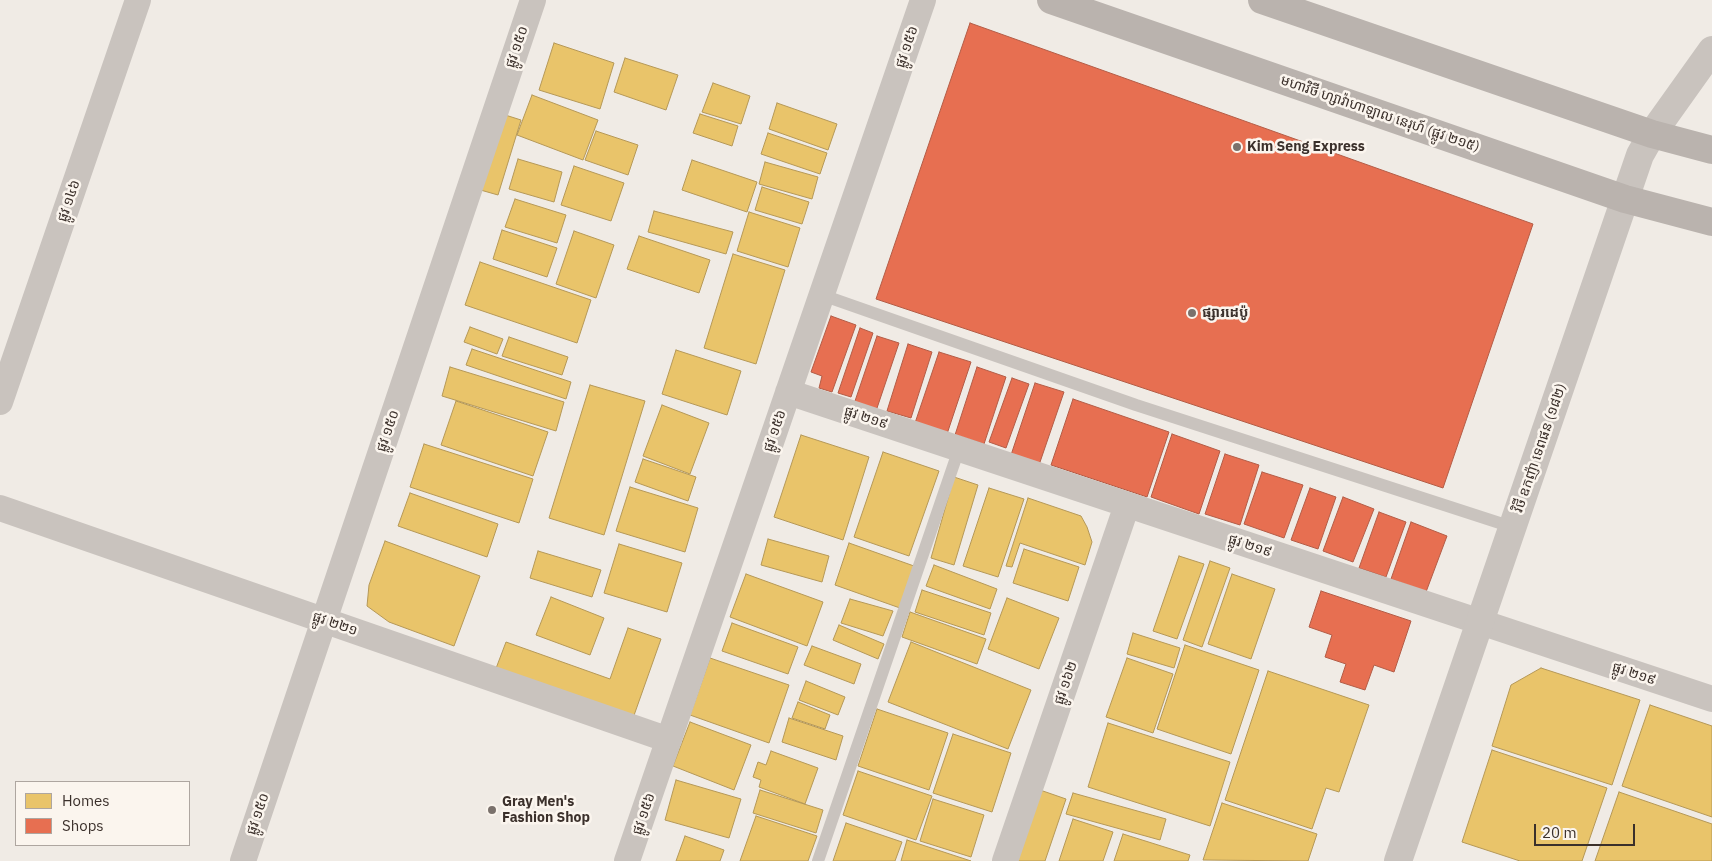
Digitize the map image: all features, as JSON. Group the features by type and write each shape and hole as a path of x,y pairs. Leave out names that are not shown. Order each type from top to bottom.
{"main road":[{"name":"មហាវិថី ហ្សាវ៉ាហាឡាល នេរុហ៍ (ផ្លូវ ២១៥)","path":"1051,0 1625,199 1712,222"},
{"path":"1262,0 1652,134 1712,150"}],"street":[{"name":"ផ្លូវ ១៤៦","path":"0,402 138,0"},
{"name":"ផ្លូវ ១៥០","path":"243,861 532,0"},
{"name":"ផ្លូវ ១៥៦","path":"627,861 923,0"},
{"name":"វិថី ឧកញ៉ា ទេពផន (១៨២)","path":"1398,861 1640,154 1652,134 1712,50"},
{"name":"ផ្លូវ ២១៩","path":"788,392 1712,699"},
{"name":"ផ្លូវ ១៦២","path":"1005,861 1127,505"},
{"name":"ផ្លូវ ២២១","path":"0,508 669,740"}],"lane":[{"path":"822,295 1136,405 1512,527"},
{"path":"818,861 959,449"}],"building: Homes":[{"path":"554,43 614,63 600,109 539,90"},
{"path":"625,58 678,75 666,110 614,92"},
{"path":"713,83 750,96 741,124 702,112"},
{"path":"532,95 598,120 583,160 517,135"},
{"path":"777,103 837,124 828,150 769,129"},
{"path":"499,113 521,120 498,195 477,189"},
{"path":"700,114 738,126 732,146 693,133"},
{"path":"596,131 638,145 628,175 585,160"},
{"path":"768,133 827,153 820,174 761,154"},
{"path":"518,159 562,172 554,202 509,189"},
{"path":"692,160 757,182 747,212 682,190"},
{"path":"765,162 818,177 812,199 759,184"},
{"path":"574,166 624,183 611,221 561,205"},
{"path":"762,187 809,202 802,224 755,210"},
{"path":"515,199 566,215 557,243 505,227"},
{"path":"654,211 733,232 726,254 648,232"},
{"path":"749,212 800,228 788,267 737,251"},
{"path":"502,230 557,248 547,277 493,259"},
{"path":"574,231 614,245 596,298 556,284"},
{"path":"639,236 710,260 699,293 627,269"},
{"path":"733,254 785,270 756,364 704,348"},
{"path":"480,262 591,300 577,343 465,305"},
{"path":"470,327 503,339 497,354 464,342"},
{"path":"509,337 568,357 562,375 502,356"},
{"path":"472,349 571,382 566,399 466,365"},
{"path":"676,350 741,371 727,415 662,394"},
{"path":"450,367 564,402 556,431 442,396"},
{"path":"590,385 645,401 604,535 549,518"},
{"path":"456,401 548,432 533,476 441,445"},
{"path":"662,405 709,423 690,474 643,456"},
{"path":"801,435 869,457 843,540 774,517"},
{"path":"424,444 533,479 519,523 410,487"},
{"path":"883,452 939,471 909,556 854,537"},
{"path":"643,459 696,477 688,501 635,482"},
{"path":"954,477 978,485 954,565 931,558"},
{"path":"630,487 698,508 685,552 616,531"},
{"path":"989,488 1024,499 998,577 963,566"},
{"path":"410,493 498,524 487,557 398,526"},
{"path":"1028,498 1081,516 1092,542 1085,565 1020,543 1012,567 1006,566"},
{"path":"768,539 829,556 822,582 761,565"},
{"path":"385,541 480,576 454,646 389,622 367,606 369,585"},
{"path":"849,543 914,566 900,608 835,585"},
{"path":"619,544 682,563 667,612 604,593"},
{"path":"1024,549 1079,567 1068,601 1013,583"},
{"path":"538,551 601,570 592,597 530,578"},
{"path":"1179,556 1204,564 1177,639 1153,631"},
{"path":"1210,561 1230,568 1202,647 1183,640"},
{"path":"934,565 997,589 990,609 926,586"},
{"path":"746,574 823,602 807,646 730,617"},
{"path":"1232,574 1275,589 1251,659 1208,644"},
{"path":"922,590 991,613 984,635 915,612"},
{"path":"551,597 604,618 590,655 536,635"},
{"path":"1007,598 1059,618 1039,669 988,649"},
{"path":"850,599 893,611 883,636 841,623"},
{"path":"910,612 986,639 977,664 902,637"},
{"path":"732,623 798,647 788,674 722,651"},
{"path":"839,625 884,644 878,659 833,640"},
{"path":"628,628 661,639 632,721 495,671 506,642 610,679"},
{"path":"1133,633 1180,648 1174,668 1127,654"},
{"path":"911,642 1031,690 1008,749 888,702"},
{"path":"1185,645 1259,670 1231,754 1157,729"},
{"path":"812,646 861,664 854,684 804,665"},
{"path":"710,658 789,685 769,743 690,715"},
{"path":"1127,658 1173,674 1153,733 1106,717"},
{"path":"1541,668 1640,700 1612,785 1492,746 1511,685"},
{"path":"1268,671 1369,705 1339,792 1326,788 1312,829 1225,800"},
{"path":"806,681 845,697 838,715 799,700"},
{"path":"798,702 830,715 825,729 792,718"},
{"path":"1650,705 1712,726 1712,817 1622,786"},
{"path":"877,709 948,733 929,790 858,766"},
{"path":"789,718 843,736 836,760 782,742"},
{"path":"690,722 751,745 734,790 673,766"},
{"path":"1108,723 1230,762 1210,826 1088,787"},
{"path":"953,734 1011,753 992,812 933,793"},
{"path":"1492,750 1607,788 1582,861 1520,861 1462,842"},
{"path":"771,751 818,768 805,804 759,787 761,780 753,777 758,762 766,765"},
{"path":"858,771 932,796 916,840 843,815"},
{"path":"676,780 741,799 729,838 665,820"},
{"path":"760,790 823,810 816,833 753,813"},
{"path":"1040,790 1066,799 1045,861 1016,861"},
{"path":"1619,792 1712,824 1712,861 1595,861"},
{"path":"1073,793 1166,819 1160,840 1066,814"},
{"path":"933,799 984,815 971,857 920,841"},
{"path":"1222,803 1317,834 1308,861 1203,860"},
{"path":"756,816 817,836 808,861 740,861"},
{"path":"1073,819 1113,832 1103,861 1059,861"},
{"path":"846,823 902,842 895,861 833,861"},
{"path":"1123,834 1190,855 1188,861 1114,861"},
{"path":"685,836 724,850 720,861 676,861"},
{"path":"907,840 971,861 901,861"}],"building: Shops":[{"path":"970,23 1533,224 1443,488 876,299"},
{"path":"831,316 856,325 832,392 819,388 822,376 811,372"},
{"path":"860,328 873,333 851,397 838,393"},
{"path":"877,336 899,343 876,411 854,404"},
{"path":"908,344 932,352 911,418 887,411"},
{"path":"939,352 971,362 947,434 915,423"},
{"path":"977,367 1006,377 984,444 955,435"},
{"path":"1012,378 1029,384 1006,448 989,442"},
{"path":"1035,383 1064,392 1039,465 1011,455"},
{"path":"1073,399 1169,432 1147,497 1051,465"},
{"path":"1172,434 1220,451 1199,514 1151,497"},
{"path":"1225,454 1259,465 1240,525 1205,514"},
{"path":"1262,472 1303,485 1284,538 1244,524"},
{"path":"1310,488 1336,497 1318,549 1291,540"},
{"path":"1343,497 1374,509 1353,562 1323,551"},
{"path":"1379,512 1406,522 1386,577 1359,568"},
{"path":"1411,522 1447,536 1426,592 1391,579"},
{"path":"1321,591 1411,621 1394,672 1374,665 1365,690 1340,682 1346,664 1325,657 1332,635 1309,627"}],"place":[{"name":"Kim Seng Express","path":"1237,147"},
{"name":"ផ្សារដេប៉ូ","path":"1192,313"},
{"name":"Gray Men's Fashion Shop","path":"492,810"}]}
